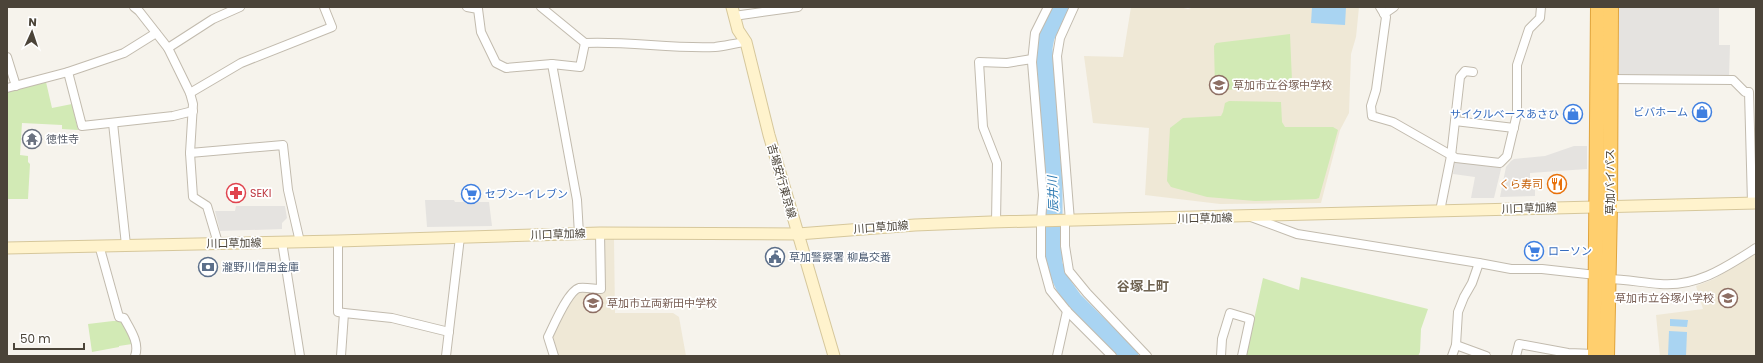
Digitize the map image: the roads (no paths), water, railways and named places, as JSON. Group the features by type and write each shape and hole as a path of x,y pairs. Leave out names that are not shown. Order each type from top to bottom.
{"highway":[{"name":"草加バイパス","path":"1598,7 1596,206 1602,277"},
{"name":"草加バイパス","path":"1599,355 1602,277 1610,206 1611,7"}],"main road":[{"name":"吉場安行東京線","path":"733,11 738,30 746,42 768,135 834,356"},
{"name":"川口草加線","path":"7,248 126,244 300,242 600,233 798,234 915,225 996,222 1249,217 1596,206 1754,203"}],"street":[{"path":"134,7 168,48 190,93 193,111 190,153 193,196 207,206 218,243"},
{"path":"168,48 212,19 240,7"},
{"path":"190,93 241,63 332,27 324,7"},
{"path":"467,7 478,9 481,32 496,63 506,68 552,64 580,67 585,43"},
{"path":"542,7 585,43 615,42 646,45 715,47 746,42"},
{"path":"733,11 798,7"},
{"path":"1048,7 1035,33 1032,59 1043,195 1041,257 1050,290 1067,311 1112,356"},
{"path":"1074,7 1060,38 1057,56 1068,221 1065,246 1070,271 1087,293 1147,356"},
{"path":"1394,7 1382,10 1386,17 1376,90 1370,106 1372,116 1399,125 1456,158 1500,163 1507,156 1517,114 1517,65 1529,29 1540,18 1541,7"},
{"path":"7,88 68,72 124,53 156,33"},
{"path":"7,57 16,86"},
{"path":"996,222 997,163 983,127 979,62 1007,63 1032,59"},
{"path":"552,64 577,200 579,234"},
{"path":"1440,211 1451,156 1460,77 1466,71 1473,72"},
{"path":"68,72 82,126 173,116 193,111"},
{"path":"1610,79 1733,80 1745,92 1753,92 1754,203"},
{"path":"1455,121 1514,128"},
{"path":"112,123 126,244"},
{"path":"190,153 283,145 288,190 300,242"},
{"path":"1249,217 1297,234 1479,262 1511,269 1542,269 1662,284 1693,282 1713,274 1756,248"},
{"path":"554,356 548,337 568,299 574,291 579,288 601,289 600,233"},
{"path":"446,356 460,237"},
{"path":"338,241 338,312 344,314 392,318 449,332"},
{"path":"282,242 300,356"},
{"path":"99,245 119,317 124,318 135,341 137,352 135,356"},
{"path":"1452,356 1456,345 1458,312 1472,283 1479,262"},
{"path":"1056,356 1067,311"},
{"path":"1221,356 1222,339 1230,313 1250,319 1242,356"},
{"path":"341,356 344,314"},
{"path":"1516,356 1518,344 1567,355 1599,355"},
{"path":"1456,345 1486,356"}],"water":[{"path":"1312,7 1346,7 1345,25 1311,23"},
{"path":"1670,319 1688,320 1687,327 1670,326"},
{"path":"1669,331 1687,332 1686,356 1668,356"}],"waterway":[{"name":"辰井川","path":"1061,7 1046,37 1044,48 1054,185 1054,265 1064,286 1074,300 1130,356"}],"place":[{"name":"草加市立谷塚中学校","path":"1219,85"},
{"name":"ビバホーム","path":"1702,112"},
{"name":"サイクルベースあさひ","path":"1573,114"},
{"name":"徳性寺","path":"32,139"},
{"name":"くら寿司","path":"1557,184"},
{"name":"SEKI","path":"236,193"},
{"name":"セブン-イレブン","path":"471,194"},
{"name":"ローソン","path":"1534,251"},
{"name":"草加警察署 柳島交番","path":"775,257"},
{"name":"瀧野川信用金庫","path":"208,267"},
{"name":"草加市立谷塚小学校","path":"1728,298"},
{"name":"草加市立両新田中学校","path":"593,303"}],"district":[{"name":"谷塚上町","path":"1143,286"}]}
